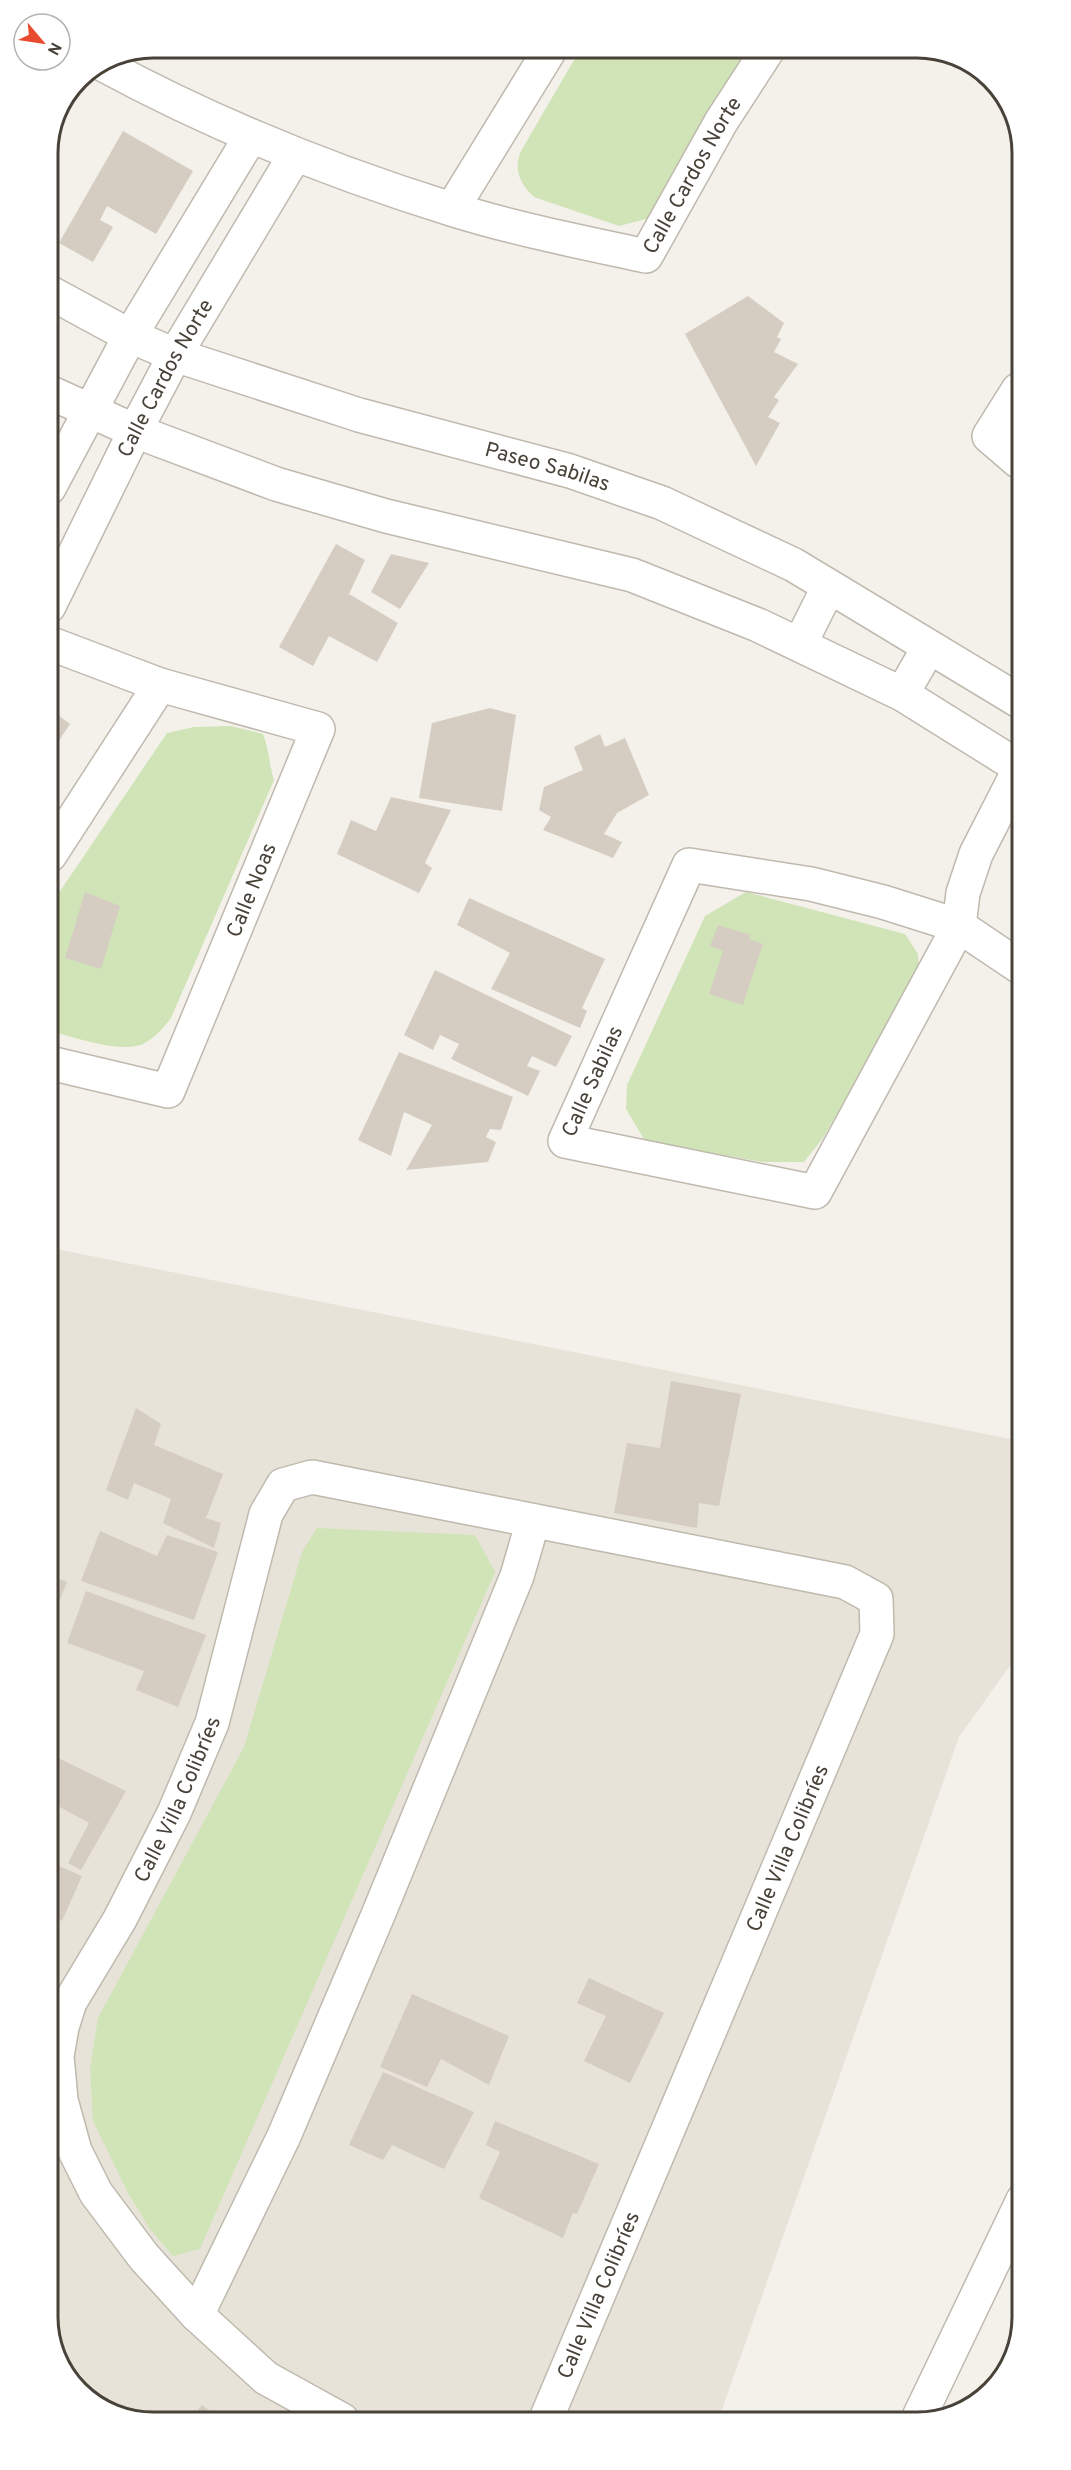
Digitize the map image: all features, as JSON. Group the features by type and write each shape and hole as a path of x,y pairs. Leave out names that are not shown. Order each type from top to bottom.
{"street":[{"path":"452,209 545,59"},
{"name":"Calle Cardos Norte","path":"114,68 251,136 295,154 452,209 543,234 646,256 721,122 762,59"},
{"path":"59,469 130,336 251,136"},
{"name":"Calle Cardos Norte","path":"59,586 135,431 176,355 295,154"},
{"name":"Paseo Sabilas","path":"59,297 130,336 176,355 359,415 570,471 662,503 794,566 1012,697"},
{"path":"59,397 135,431 276,484 386,516 632,575 720,609 800,644 902,694 1012,764"},
{"path":"1012,400 989,436 1012,456"},
{"path":"800,644 828,588"},
{"name":"Calle Noas","path":"59,647 160,685 318,729 168,1091 59,1066"},
{"path":"902,694 929,647"},
{"path":"59,842 160,685"},
{"name":"Calle Sabilas","path":"1012,782 976,854 963,893 959,926 815,1192 565,1141 689,865 811,884 883,902 959,926 1012,962"},
{"name":"Calle Villa Colibríes","path":"58,2042 62,2027 62,2001 120,1919 174,1813 212,1723 266,1514 283,1485 312,1477 846,1582 876,1599 877,1634 549,2412"},
{"path":"197,2315 284,2136 369,1938 517,1575 533,1521"},
{"name":"Calle Villa Colibríes","path":"58,2078 61,2100 75,2151 96,2193 144,2257 197,2315 266,2378 326,2411"},
{"path":"922,2412 1012,2223"}],"shaded area":[{"path":"58,1249 1012,1439 1012,1663 959,1737 721,2412 148,2411 135,2410 106,2399 86,2384 78,2374 64,2347 58,2316"}],"green space":[{"path":"575,59 745,59 653,214 646,219 619,226 534,197 519,176 518,164 521,151"},
{"path":"231,726 263,734 274,780 171,1018 151,1039 133,1047 97,1044 59,1033 59,893 167,733 194,727"},
{"path":"746,892 905,934 918,954 919,972 823,1138 804,1162 762,1162 645,1141 626,1109 627,1085 705,916"},
{"path":"317,1528 475,1535 495,1572 200,2249 173,2256 150,2229 128,2193 93,2121 90,2069 98,2018 244,1747 302,1552"}],"building":[{"path":"123,131 193,171 156,234 107,206 100,220 113,227 93,262 59,243"},
{"path":"748,296 784,323 777,337 781,339 774,352 798,364 774,397 779,400 768,417 780,423 756,466 685,334"},
{"path":"336,544 365,560 349,594 398,623 377,662 329,636 313,666 279,647"},
{"path":"391,554 429,563 400,609 371,592"},
{"path":"490,708 516,715 502,811 419,798 432,723"},
{"path":"59,716 70,724 59,741"},
{"path":"600,734 605,747 625,738 649,795 617,813 604,834 622,842 613,858 543,830 551,817 539,810 544,787 583,770 574,747"},
{"path":"391,797 451,810 425,863 432,868 419,893 337,854 351,820 376,831"},
{"path":"85,892 120,906 101,969 65,958"},
{"path":"469,898 605,959 582,1008 587,1011 580,1028 491,989 510,953 457,925"},
{"path":"718,925 751,935 749,939 763,944 743,1005 709,994 723,951 710,946"},
{"path":"435,970 572,1036 556,1067 532,1056 527,1066 540,1071 528,1096 451,1059 459,1044 440,1035 433,1050 404,1035"},
{"path":"399,1052 513,1097 501,1130 490,1129 486,1137 496,1142 488,1162 406,1170 432,1125 404,1112 391,1156 358,1140"},
{"path":"671,1381 741,1394 719,1506 699,1503 697,1528 614,1513 627,1443 660,1448"},
{"path":"136,1408 161,1424 154,1445 223,1474 206,1518 221,1523 214,1548 163,1523 171,1499 134,1483 128,1500 106,1490"},
{"path":"100,1531 157,1556 167,1535 218,1552 194,1620 81,1581"},
{"path":"58,1579 67,1582 58,1603"},
{"path":"86,1591 206,1635 178,1707 136,1690 144,1671 67,1643"},
{"path":"58,1758 126,1791 81,1870 68,1863 89,1823 58,1806"},
{"path":"58,1866 82,1876 62,1921 58,1919"},
{"path":"589,1978 664,2013 630,2083 584,2061 606,2016 577,2003"},
{"path":"412,1994 509,2036 489,2085 441,2059 427,2087 380,2067"},
{"path":"383,2072 474,2112 444,2169 392,2145 383,2160 349,2145"},
{"path":"495,2121 599,2164 577,2214 573,2213 563,2238 479,2198 500,2152 486,2145"},
{"path":"202,2405 210,2411 197,2411"}]}
